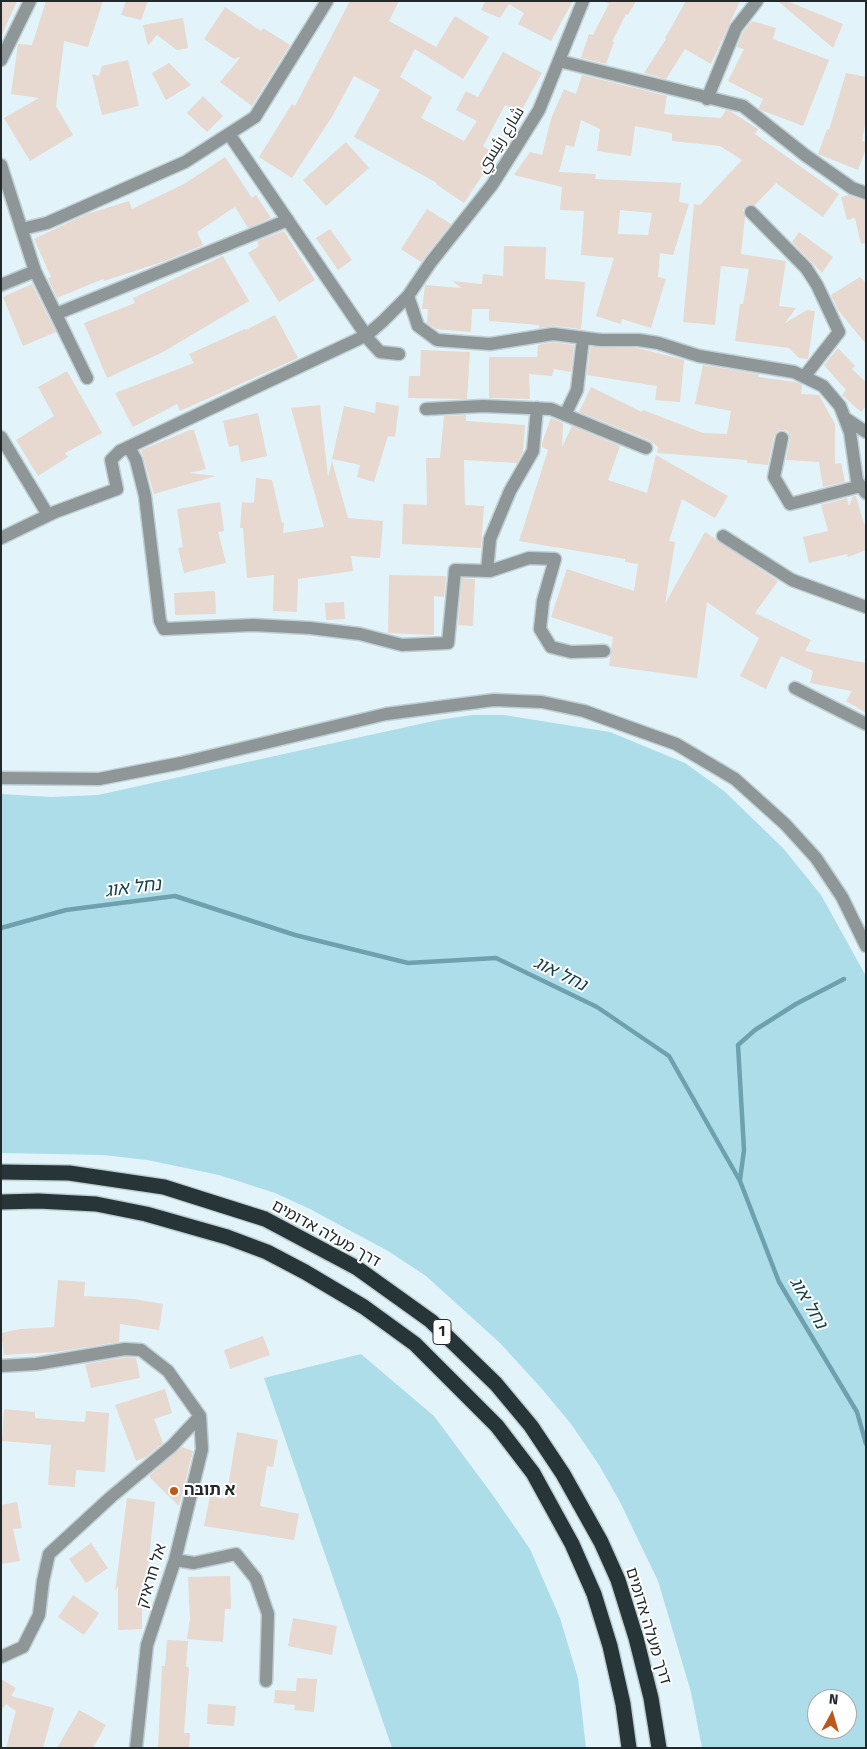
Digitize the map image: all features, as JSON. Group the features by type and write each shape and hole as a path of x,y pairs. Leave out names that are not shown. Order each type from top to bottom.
{"highway":[{"name":"דרך מעלה אדומים","path":"1,1172 69,1173 164,1187 264,1219 357,1268 431,1321 496,1384 531,1426 563,1474 601,1542 618,1580 636,1638 651,1698 659,1748"},
{"name":"1","path":"1,1202 38,1201 96,1204 146,1214 228,1237 267,1252 305,1272 364,1307 415,1344 497,1426 533,1473 572,1544 594,1594 610,1646 623,1704 629,1748"}],"street":[{"path":"1,60 30,1"},
{"path":"22,229 47,223 185,162 255,118 326,1"},
{"name":"شارع رئيسي","path":"48,515 117,489 111,460 120,451 367,335 408,296 418,280 482,198 538,110 583,1"},
{"path":"707,99 736,28 757,1"},
{"path":"559,61 707,99 743,106 852,188 866,193"},
{"path":"228,134 380,352 399,354"},
{"path":"1,165 35,272 87,378"},
{"path":"751,212 806,268 817,285 839,332 804,377"},
{"path":"56,314 288,220"},
{"path":"1,285 35,272"},
{"path":"408,296 418,326 437,340 490,344 552,334 583,338 639,340 658,343 699,356 768,366 794,372 823,386 840,406 850,432 857,480 863,489 790,504 774,477 782,438"},
{"path":"565,415 577,390 583,338"},
{"path":"426,408 482,406 551,409 646,448"},
{"path":"487,571 490,539 510,491 532,451 537,408"},
{"path":"845,418 866,432"},
{"path":"1,436 48,515 1,538"},
{"path":"128,447 136,460 145,496 160,621 164,629 253,625 310,628 360,634 402,645 448,643 455,570 487,571 529,558 555,560 543,601 540,629 551,647 571,652 604,651"},
{"path":"723,536 792,580 866,606"},
{"path":"795,688 866,724"},
{"path":"1,778 99,779 182,763 386,714 494,700 542,702 584,711 676,744 735,779 785,824 816,858 842,897 866,946"},
{"path":"1,1366 36,1364 125,1349 141,1350 168,1371 200,1416 172,1446 111,1497 49,1554 43,1581 39,1615 22,1647 1,1657"},
{"name":"אל חראיק","path":"136,1748 147,1645 175,1560 202,1449 200,1416"},
{"path":"175,1560 194,1563 236,1554 256,1579 268,1614 266,1681"}],"shaded area":[{"path":"472,715 504,715 610,732 685,763 724,791 783,848 821,895 866,976 866,1748 702,1748 691,1692 658,1581 620,1502 599,1465 571,1424 500,1343 426,1276 388,1251 308,1208 275,1193 219,1175 147,1160 103,1155 1,1153 1,794 51,797 98,795 438,720"},
{"path":"361,1354 434,1416 530,1549 560,1618 578,1678 586,1748 392,1748 264,1378"}],"building":[{"path":"1,1 17,1 1,37"},
{"path":"46,1 103,1 88,47 64,41 56,106 73,135 30,161 4,118 39,98 11,94 18,44 32,45"},
{"path":"126,1 148,1 141,20 121,15"},
{"path":"350,1 399,1 389,21 436,47 455,16 489,37 463,79 415,49 400,77 432,97 421,118 464,141 477,121 456,110 466,91 478,97 503,52 542,73 520,113 505,105 483,146 496,155 464,203 437,183 354,137 380,90 354,76 333,115 292,178 259,157 292,104 295,106"},
{"path":"485,1 573,1 551,41 518,24 524,13 509,4 500,18 481,10"},
{"path":"603,1 636,1 628,15 626,14 612,42 614,42 606,64 581,58 589,34 593,35 609,4"},
{"path":"686,1 740,1 711,64 685,49 666,79 644,73 666,39"},
{"path":"778,1 787,1 843,24 833,48"},
{"path":"225,7 261,31 263,28 290,45 252,106 220,82 240,58 234,59 204,39"},
{"path":"183,18 188,48 177,50 157,35 148,46 143,25"},
{"path":"752,21 776,28 773,39 829,60 803,126 761,110 759,108 763,99 728,81 744,49 737,47 743,32"},
{"path":"128,60 139,106 102,115 92,74 99,76 102,66"},
{"path":"169,63 191,85 166,100 152,73"},
{"path":"846,73 866,77 866,119 862,141 866,142 866,149 858,170 818,154 827,129 829,130"},
{"path":"582,75 667,96 664,114 721,118 726,110 730,111 758,129 755,134 839,194 823,217 776,183 755,205 749,204 743,210 745,217 741,254 786,261 779,306 796,308 785,323 807,310 815,311 808,359 799,358 789,348 735,341 740,304 743,304 749,269 721,266 715,325 683,322 694,204 700,205 742,160 720,146 672,141 672,133 635,126 631,156 597,151 600,129 581,120 574,147 566,145 559,172 596,174 595,179 681,183 679,202 689,204 673,255 660,253 658,277 666,279 651,328 622,319 621,324 596,316 614,258 581,255 584,211 560,210 562,187 514,175 530,152 542,155 551,119 564,89 576,94","holes":["620,210 652,213 648,235 618,234"]},
{"path":"203,96 223,116 207,132 187,113"},
{"path":"346,142 369,168 326,206 303,180"},
{"path":"225,157 252,198 256,195 271,218 248,228 235,207 197,232 203,245 165,261 104,281 103,279 57,298 48,278 51,277 34,239 84,215 129,201 132,209 184,184"},
{"path":"848,195 866,201 866,243 861,244 855,218 847,220 841,197"},
{"path":"427,209 451,224 421,262 401,249"},
{"path":"330,229 352,260 338,270 316,238"},
{"path":"284,231 315,280 279,302 248,253 259,246 257,241"},
{"path":"799,232 833,257 822,273 792,242"},
{"path":"504,246 546,247 545,279 585,282 581,329 554,326 539,328 539,325 489,321 489,309 472,309 471,332 436,329 427,323 428,309 422,309 425,285 462,288 452,281 482,284 483,274 503,276"},
{"path":"223,256 249,301 163,352 107,378 84,323 135,303 133,298"},
{"path":"860,277 866,283 866,344 838,310 831,295"},
{"path":"32,284 56,332 23,346 3,297"},
{"path":"275,315 298,358 180,411 177,404 133,427 115,393 194,363 189,354 246,330"},
{"path":"553,342 574,345 571,372 554,369 552,376 529,374 530,399 489,398 489,357 537,357 538,345"},
{"path":"590,347 638,348 684,360 680,402 655,400 657,386 587,375"},
{"path":"838,348 855,366 852,369 866,382 866,406 861,412 842,395 846,390 824,365"},
{"path":"421,350 470,352 467,399 408,398 409,376 420,376"},
{"path":"703,365 759,374 758,377 796,382 802,385 801,394 819,395 835,424 835,464 841,463 845,482 823,487 819,462 786,460 790,439 788,432 784,430 779,430 774,436 768,465 747,463 747,460 657,453 658,447 649,440 579,412 591,387 642,412 643,410 703,433 727,434 731,411 695,404"},
{"path":"67,371 102,433 65,453 68,457 38,476 16,440 54,416 38,387"},
{"path":"376,402 399,406 395,437 388,436 374,482 357,477 360,465 332,459 344,406 375,413"},
{"path":"320,405 328,477 332,461 348,518 383,521 380,558 351,556 353,571 298,579 297,612 273,611 274,575 247,578 243,528 240,528 242,502 254,503 256,478 272,480 282,523 284,522 283,533 324,527 291,408"},
{"path":"258,413 267,456 241,462 238,445 229,447 223,421"},
{"path":"466,415 466,421 525,425 523,452 517,463 464,460 465,505 484,506 481,548 402,544 403,504 427,505 426,458 440,458 444,416"},
{"path":"551,418 563,423 562,447 572,426 620,446 608,480 647,493 656,455 728,496 715,518 682,499 669,541 675,542 665,604 705,532 778,581 755,613 811,640 805,651 866,663 866,713 846,701 852,691 810,683 813,671 781,656 766,689 740,676 759,638 707,602 697,678 609,666 613,637 551,617 567,569 634,591 638,564 625,562 625,559 519,541 548,450 542,447 542,443"},
{"path":"194,430 206,469 189,473 216,476 154,494 141,450"},
{"path":"853,496 856,496 864,524 866,523 866,550 848,557 847,554 809,563 803,537 828,531 821,505 847,498 849,506"},
{"path":"220,502 224,531 218,532 226,563 184,573 178,548 183,547 177,509"},
{"path":"389,575 446,576 444,597 434,596 434,635 388,633"},
{"path":"462,578 475,579 473,626 458,625"},
{"path":"215,591 216,614 175,615 174,593"},
{"path":"344,602 345,619 326,620 325,603"},
{"path":"58,1280 85,1282 84,1296 134,1299 163,1304 159,1330 120,1324 119,1342 56,1352 4,1355 1,1333 20,1329 54,1327"},
{"path":"263,1336 270,1355 230,1369 224,1350"},
{"path":"127,1357 136,1358 140,1378 91,1388 85,1364"},
{"path":"165,1389 172,1413 154,1419 163,1443 146,1457 136,1461 115,1405"},
{"path":"4,1409 35,1412 35,1418 85,1422 86,1411 109,1413 105,1472 76,1470 75,1487 48,1485 51,1445 2,1441"},
{"path":"237,1432 278,1440 273,1467 267,1466 260,1506 299,1514 294,1540 204,1526 210,1496 226,1499"},
{"name":"א תובה","path":"182,1447 193,1451 179,1506 150,1478 150,1475"},
{"path":"127,1498 155,1502 146,1586 142,1586 142,1629 118,1630 118,1586 115,1591"},
{"path":"17,1502 22,1528 13,1529 20,1561 1,1564 1,1505"},
{"path":"91,1543 108,1568 86,1583 69,1559"},
{"path":"230,1576 231,1609 225,1609 223,1642 187,1639 190,1619 188,1577"},
{"path":"73,1595 99,1613 84,1635 58,1617"},
{"path":"293,1618 337,1626 332,1655 288,1646"},
{"path":"167,1640 188,1641 186,1667 189,1667 184,1733 190,1733 189,1748 158,1748 162,1666 165,1666"},
{"path":"297,1678 317,1679 314,1712 294,1710 295,1705 274,1703 275,1690 296,1691"},
{"path":"1,1679 16,1688 11,1696 54,1708 43,1748 6,1748 16,1711 6,1704 1,1711"},
{"path":"208,1704 236,1706 234,1726 207,1724"},
{"path":"79,1710 106,1725 93,1748 57,1748"}],"waterway":[{"name":"נחל אוג","path":"1,928 66,910 175,896 295,935 408,963 496,958 597,1007 669,1056 740,1181 779,1282 857,1412 866,1444"},
{"path":"740,1180 744,1150 738,1045 755,1030 796,1004 844,979"}],"place":[{"name":"א תובה","path":"174,1491"}]}
